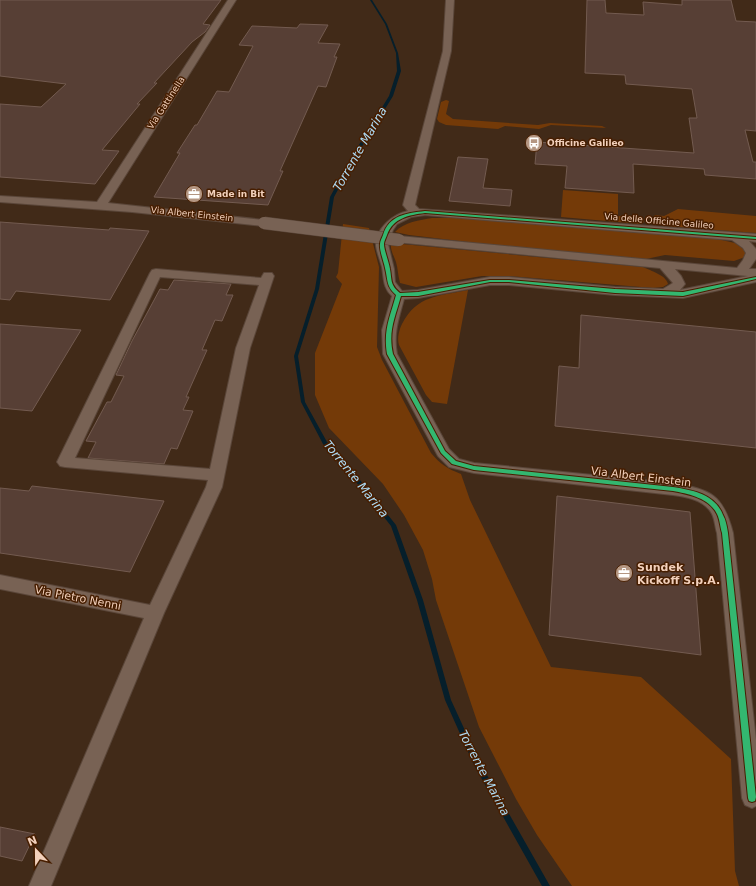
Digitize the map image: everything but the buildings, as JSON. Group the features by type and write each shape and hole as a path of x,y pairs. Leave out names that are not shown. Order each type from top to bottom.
{"street":[{"name":"Via Gattinella","path":"101,205 232,0"},
{"path":"450,0 447,51 409,205 415,212 401,217 393,222 387,229 382,244 388,269 389,282 392,290 400,295 418,294 478,282 508,281 663,294 690,293 756,278"},
{"name":"Via Albert Einstein","path":"0,199 101,205 188,213 399,240 664,265 756,272"},
{"name":"Via delle Officine Galileo","path":"415,212 436,212 756,238"},
{"name":"Via delle Officine Galileo","path":"734,236 755,250 754,259 740,271"},
{"path":"663,294 673,290 679,284 678,279 664,265"},
{"path":"40,886 155,613 214,487 243,348 267,279 156,273 65,462 216,475"},
{"name":"Via Albert Einstein","path":"400,295 387,334 386,340 390,354 443,452 454,463 474,468 673,489 694,493 710,500 719,512 725,541 752,798"},
{"name":"Via Pietro Nenni","path":"0,582 155,613"}],"shaded area":[{"path":"446,100 449,101 446,114 453,119 538,125 550,123 602,126 606,128 551,125 539,129 505,126 498,129 446,125 439,122 437,119 441,102"},
{"path":"563,190 618,194 618,216 642,218 644,222 641,224 561,217"},
{"path":"678,209 756,216 756,233 665,226 659,224 653,218 655,215 664,216"},
{"path":"432,218 457,218 717,239 735,243 747,251 745,257 734,261 665,255 646,259 493,245 395,232 407,224"},
{"path":"343,224 369,228 379,267 377,347 382,360 431,453 444,466 461,474 470,500 551,667 641,677 731,759 735,871 739,886 572,886 537,835 516,799 479,727 436,600 432,579 423,550 404,515 383,484 329,428 315,395 315,353 342,284 336,277 338,273"},
{"path":"391,243 643,267 664,278 668,284 663,287 653,288 509,276 482,276 416,287 400,283"},
{"path":"468,290 447,404 432,402 426,395 399,345 398,337 400,329 408,314 422,302 430,298"}],"waterway":[{"name":"Torrente Marina","path":"371,0 386,24 397,53 399,71 391,96 356,153 332,197 317,289 296,356 303,402 325,443 354,476 393,525 420,600 448,700 476,763 546,886"}],"cycle path":[{"path":"756,238 425,212 408,214 393,222 387,229 382,244 388,269 389,282 393,290 399,295 418,294 490,281 509,281 615,291 683,294 756,278"},
{"path":"399,295 389,330 388,345 390,354 443,452 454,463 474,468 686,491 705,498 715,506 721,516 725,533 752,798"}],"place":[{"name":"Officine Galileo","path":"534,143"},
{"name":"Made in Bit","path":"194,194"},
{"name":"Sundek Kickoff S.p.A.","path":"624,573"}]}
